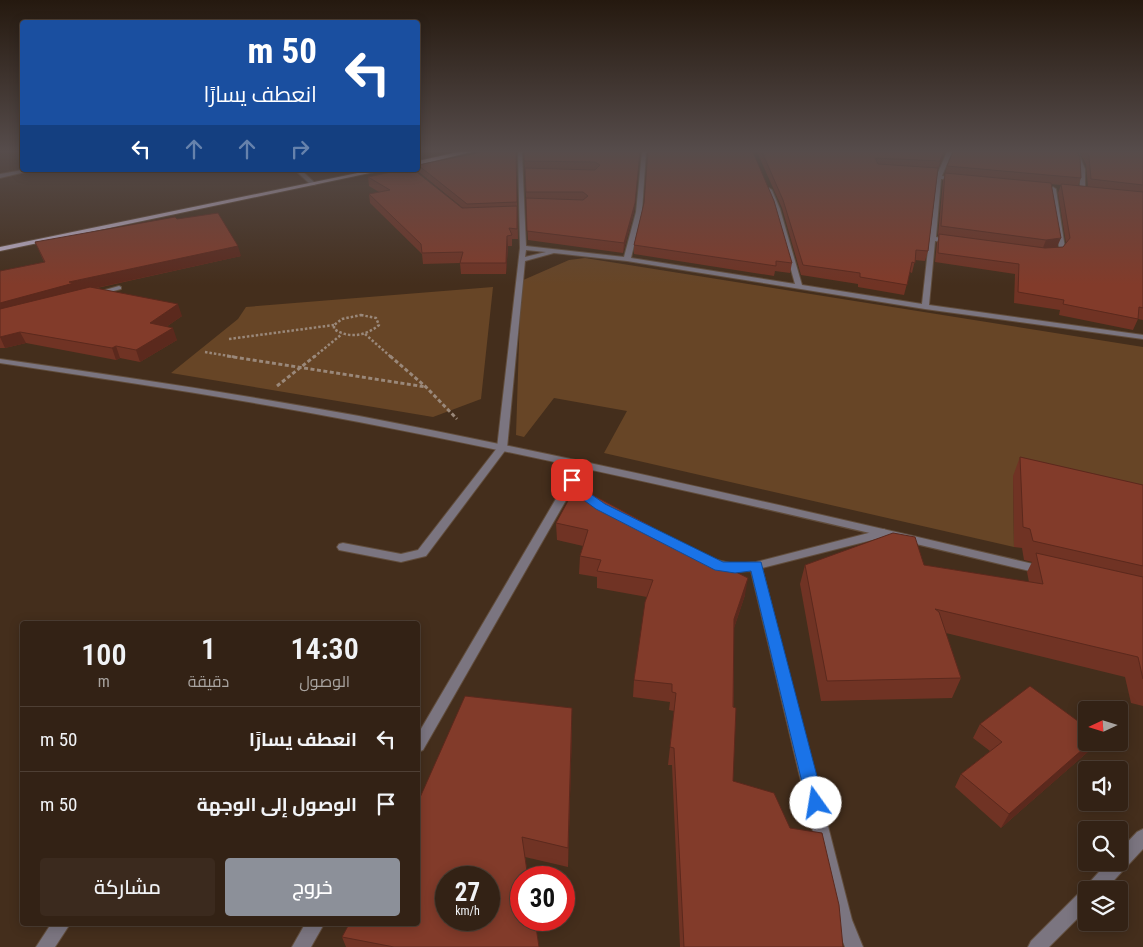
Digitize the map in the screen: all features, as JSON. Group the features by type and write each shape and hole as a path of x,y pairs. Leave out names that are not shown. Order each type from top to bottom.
{"main road":[{"path":"0,250 255,196"}],"street":[{"path":"343,547 401,558 422,553 502,448 523,248 522,196"},
{"path":"627,259 639,212 640,196"},
{"path":"772,196 777,208 799,287"},
{"path":"925,307 938,196"},
{"path":"1050,254 1058,253 1062,248 1058,196"},
{"path":"513,213 523,212"},
{"path":"933,239 961,242"},
{"path":"523,248 627,259 925,307 1143,337"},
{"path":"522,260 561,251"},
{"path":"90,295 119,288"},
{"path":"2,363 259,401 502,448 884,533 1057,574"},
{"path":"420,743 581,465"},
{"path":"572,480 578,490 593,502"},
{"path":"703,558 720,566 735,568 756,566 884,533"},
{"path":"756,566 843,920 854,947"},
{"path":"1102,881 1143,837"},
{"path":"1037,947 1078,906"},
{"path":"45,947 60,926"},
{"path":"301,947 314,926"}],"path":[{"path":"229,340 334,325 342,319 361,315 376,318 379,325 365,334 342,334 334,329 334,325"},
{"path":"259,401 342,334"},
{"path":"365,334 426,388 484,445"},
{"path":"205,352 302,366 426,388"}],"shaded area":[{"path":"585,258 1143,347 1143,506 1013,476 1014,547 604,453 627,411 554,398 524,437 516,435 521,281 569,260"},
{"path":"493,287 481,399 433,417 171,373 238,319 246,307"}],"building":[{"path":"371,196 447,196 462,208 517,206 517,229 509,228 512,235 507,236 506,263 460,263 463,252 422,253 421,244"},
{"path":"457,196 517,196 517,202 467,204"},
{"path":"588,196 636,196 624,243 527,231 526,198 583,200"},
{"path":"645,196 772,196 792,263 776,261 776,266 634,245"},
{"path":"781,196 935,196 928,251 916,250 915,263 912,262 907,285 860,277 860,273 803,265"},
{"path":"943,196 1053,196 1061,238 1046,240 941,226"},
{"path":"1063,196 1143,196 1143,308 1139,307 1138,319 1063,304 1064,300 1018,292 1019,264 938,253 939,234 1045,248 1063,247 1070,238"},
{"path":"218,213 238,246 69,282 74,283 0,303 0,271 45,262 35,242 175,217 177,219"},
{"path":"90,287 178,304 150,323 173,328 136,350 116,346 112,348 20,332 0,337 0,309"},
{"path":"1020,457 1143,485 1143,566 1033,541 1030,529 1023,527"},
{"path":"576,486 651,526 649,529 748,578 734,619 733,707 736,708 733,781 774,793 790,828 822,833 839,905 843,947 684,947 674,748 670,747 676,693 672,692 672,684 634,680 645,602 653,580 597,571 601,560 580,556 588,530 556,523"},
{"path":"893,533 915,537 924,565 1043,584 1036,553 1143,577 1143,679 1138,657 935,609 939,612 961,678 827,681 805,565"},
{"path":"1030,686 1078,721 1078,751 1081,751 1009,814 961,774 1002,742 980,724"},
{"path":"465,696 572,708 568,848 522,837 526,866 510,866 510,931 537,931 539,947 394,947 342,937 348,926 420,926 420,797"}],"route":[{"path":"572,480 578,490 600,506 720,566 735,568 756,566 816,803"}]}
